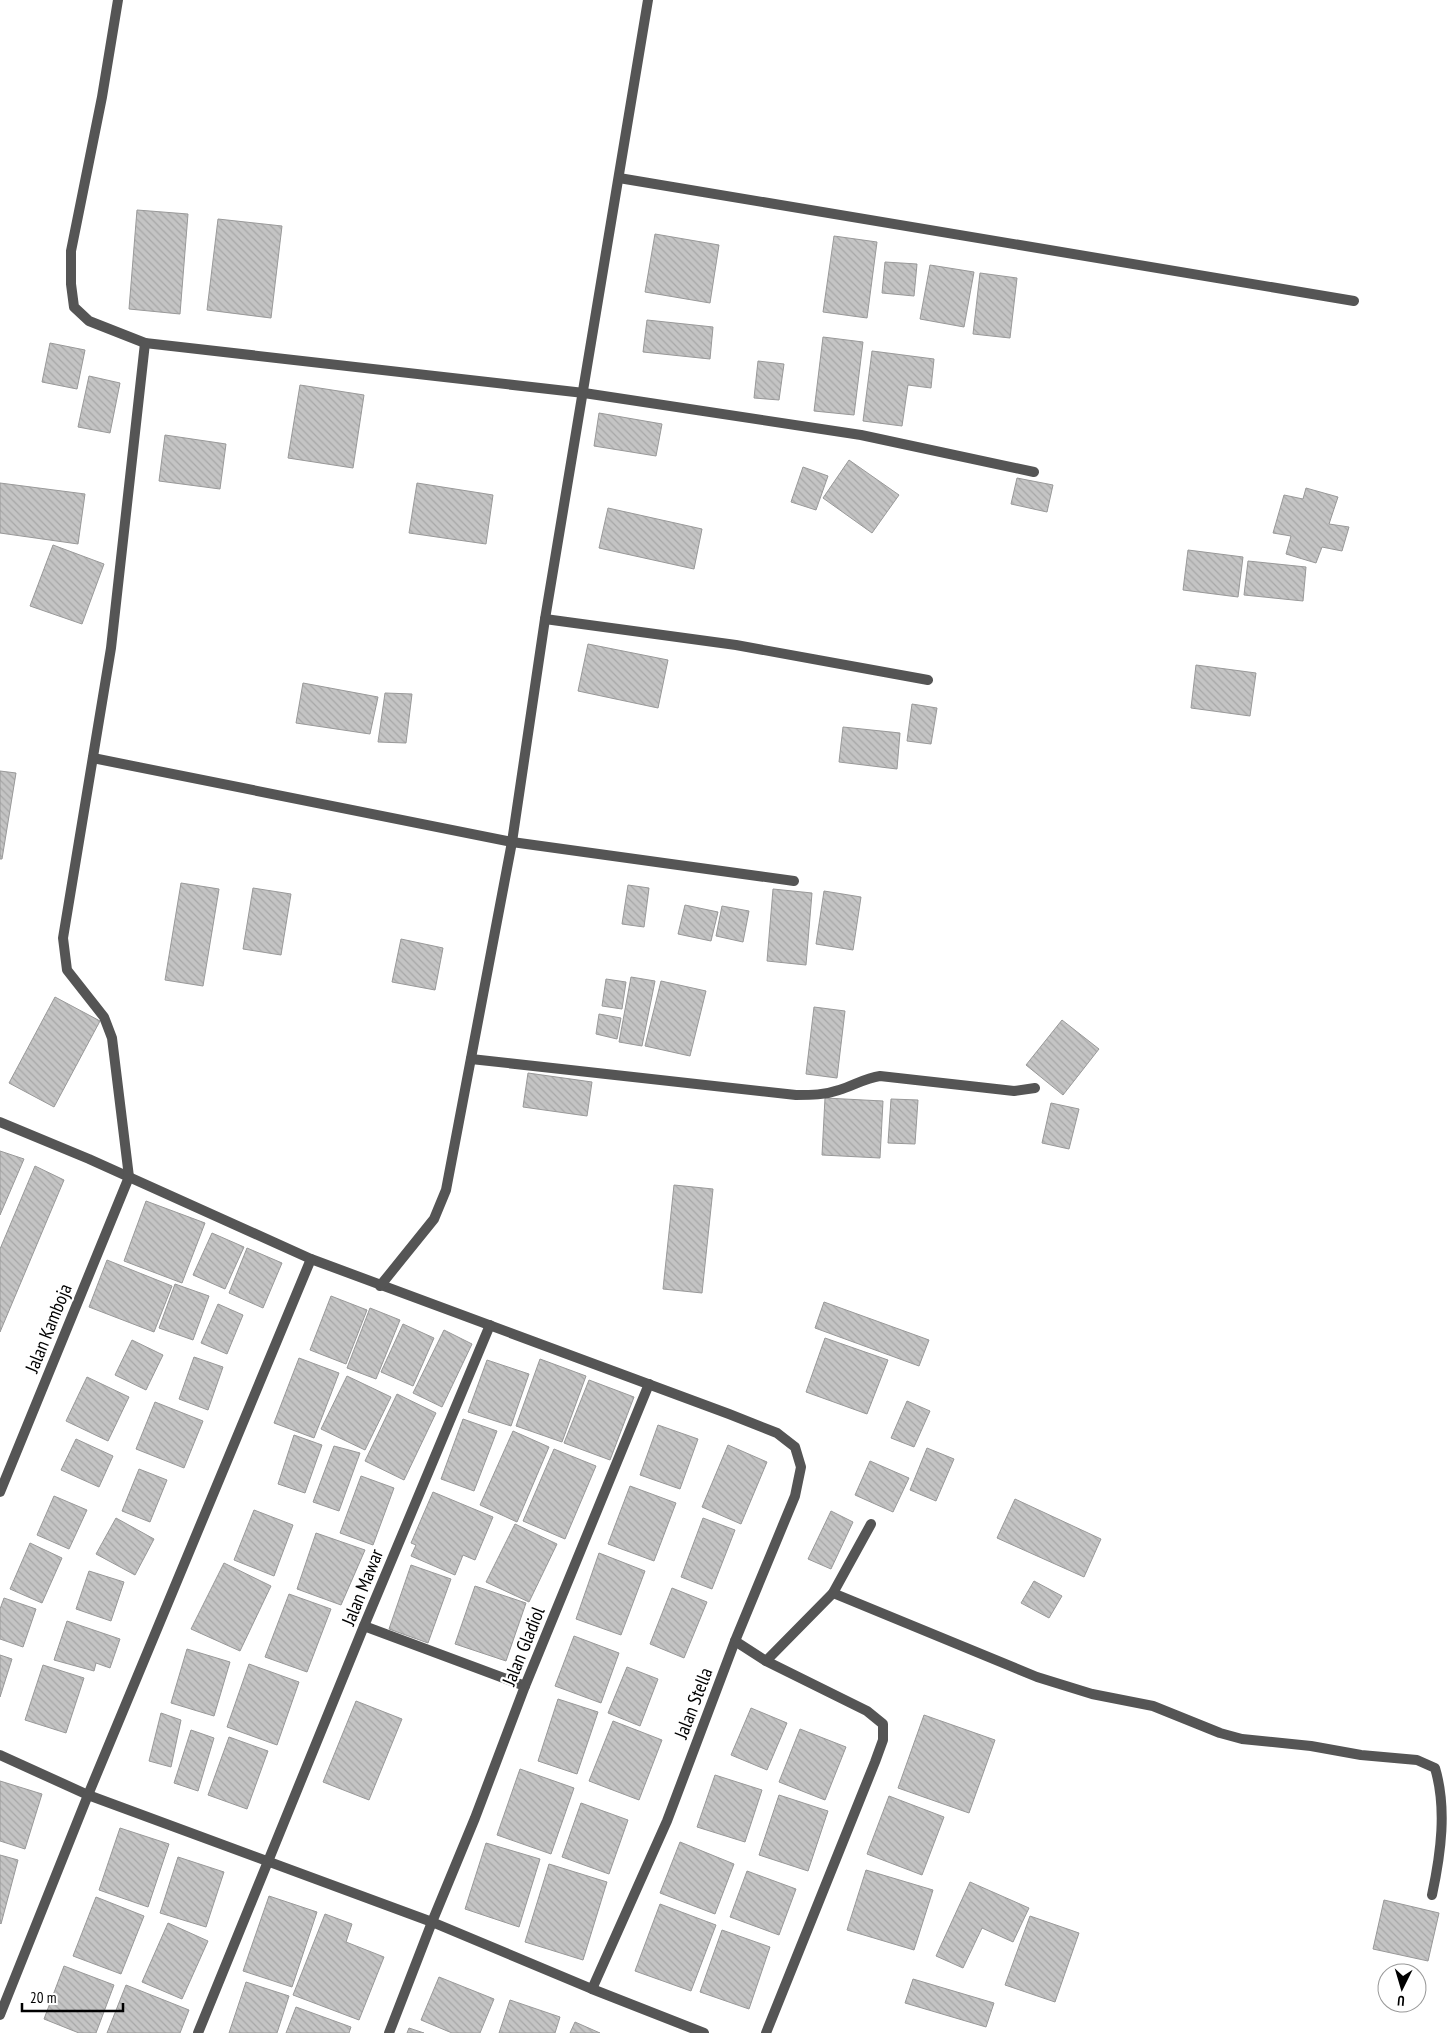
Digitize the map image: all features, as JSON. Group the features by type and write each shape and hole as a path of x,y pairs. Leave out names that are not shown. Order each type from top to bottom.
{"street":[{"path":"118,0 100,107 71,251 71,284 74,307 89,321 146,343 584,393 861,435 1034,472"},
{"path":"380,1286 434,1219 446,1190 512,842 545,619 648,0"},
{"path":"619,178 1354,301"},
{"path":"129,1177 112,1038 104,1017 67,970 63,938 111,648 146,343"},
{"path":"545,619 736,645 928,680"},
{"path":"93,758 512,842 794,881"},
{"path":"471,1059 796,1096 824,1094 841,1090 867,1078 880,1076 1014,1091 1035,1088"},
{"name":"Jalan Stella","path":"0,1122 129,1177 311,1259 777,1433 795,1447 801,1467 795,1496 735,1641 666,1821 592,1990"},
{"name":"Jalan Kamboja","path":"0,1492 129,1177"},
{"path":"0,2016 88,1795 311,1259"},
{"name":"Jalan Mawar","path":"198,2033 269,1863 364,1626 490,1325"},
{"name":"Jalan Gladiol","path":"389,2033 475,1818 525,1686 649,1384"},
{"path":"766,1661 833,1593 871,1524"},
{"path":"833,1593 1037,1677 1092,1694 1153,1706 1220,1733 1242,1739 1311,1746 1361,1755 1417,1760 1435,1768 1443,1783 1447,1824 1432,1895"},
{"path":"364,1626 525,1686"},
{"path":"735,1641 766,1661 867,1711 883,1724 883,1740 766,2033"},
{"path":"0,1755 88,1795 432,1922 592,1990 704,2033"}],"building":[{"path":"137,210 188,214 180,314 129,309"},
{"path":"218,219 282,226 271,318 207,310"},
{"path":"655,234 719,245 710,303 645,292"},
{"path":"834,236 877,242 867,318 823,312"},
{"path":"885,262 917,264 914,296 882,293"},
{"path":"930,265 974,272 964,327 920,319"},
{"path":"980,273 1017,278 1010,338 973,334"},
{"path":"647,320 713,327 710,359 643,352"},
{"path":"823,337 863,342 854,415 814,411"},
{"path":"50,343 85,350 77,389 42,382"},
{"path":"872,351 934,359 931,388 908,385 902,426 863,421"},
{"path":"758,361 784,364 779,400 754,398"},
{"path":"89,376 120,383 110,433 78,427"},
{"path":"300,385 364,395 353,468 288,458"},
{"path":"599,413 662,424 656,456 594,446"},
{"path":"165,435 226,444 220,489 159,481"},
{"path":"849,460 899,495 872,533 823,498"},
{"path":"803,467 828,476 816,510 791,502"},
{"path":"1017,478 1053,485 1047,512 1011,504"},
{"path":"0,483 85,494 78,544 0,533"},
{"path":"417,483 493,495 486,544 409,533"},
{"path":"1306,488 1338,497 1329,524 1349,527 1342,551 1322,547 1316,563 1286,554 1291,536 1273,533 1284,495 1303,499"},
{"path":"608,508 702,529 694,569 599,548"},
{"path":"53,545 104,564 82,624 30,606"},
{"path":"1188,550 1243,557 1238,597 1183,590"},
{"path":"1248,561 1306,567 1303,601 1244,595"},
{"path":"588,644 668,660 658,708 578,691"},
{"path":"1196,665 1256,673 1250,716 1191,708"},
{"path":"303,683 378,697 370,734 296,723"},
{"path":"385,693 412,694 406,743 378,742"},
{"path":"912,704 937,708 931,744 907,741"},
{"path":"843,727 900,733 897,769 839,762"},
{"path":"0,771 16,773 2,859 0,859"},
{"path":"181,883 219,889 203,986 165,980"},
{"path":"628,885 649,888 644,927 622,924"},
{"path":"253,888 291,894 281,955 243,949"},
{"path":"773,889 812,893 806,965 767,961"},
{"path":"824,891 861,897 853,950 816,944"},
{"path":"685,905 718,912 711,941 678,934"},
{"path":"722,906 749,911 743,942 716,936"},
{"path":"401,939 443,948 435,990 392,982"},
{"path":"631,977 655,981 642,1046 619,1042"},
{"path":"606,979 626,982 622,1009 602,1006"},
{"path":"661,981 706,991 690,1056 645,1046"},
{"path":"55,997 100,1021 54,1107 9,1083"},
{"path":"814,1007 845,1011 837,1078 806,1074"},
{"path":"599,1014 621,1018 617,1039 596,1034"},
{"path":"1062,1020 1099,1049 1063,1095 1026,1065"},
{"path":"528,1073 592,1082 587,1116 523,1107"},
{"path":"825,1098 883,1101 880,1158 822,1155"},
{"path":"891,1099 918,1100 915,1144 888,1143"},
{"path":"1051,1103 1079,1109 1069,1149 1042,1143"},
{"path":"0,1151 24,1159 0,1215"},
{"path":"35,1166 64,1180 0,1332 0,1249"},
{"path":"674,1185 713,1189 702,1293 663,1289"},
{"path":"146,1201 205,1223 182,1283 124,1261"},
{"path":"212,1233 244,1247 225,1289 193,1275"},
{"path":"247,1248 282,1263 263,1308 229,1293"},
{"path":"107,1260 172,1286 154,1332 89,1307"},
{"path":"175,1284 209,1296 193,1340 159,1328"},
{"path":"331,1296 367,1310 346,1364 310,1350"},
{"path":"824,1302 929,1340 919,1366 815,1328"},
{"path":"218,1304 243,1315 227,1354 201,1343"},
{"path":"370,1308 400,1320 376,1379 347,1368"},
{"path":"403,1324 434,1338 413,1386 381,1372"},
{"path":"444,1330 472,1344 442,1407 413,1393"},
{"path":"825,1338 888,1360 867,1414 806,1392"},
{"path":"132,1340 163,1355 146,1390 115,1375"},
{"path":"194,1357 223,1367 208,1410 179,1399"},
{"path":"299,1358 339,1373 314,1438 274,1423"},
{"path":"540,1359 586,1376 562,1442 516,1426"},
{"path":"487,1360 529,1374 511,1426 468,1412"},
{"path":"347,1376 391,1397 365,1450 321,1429"},
{"path":"87,1377 129,1397 108,1441 66,1421"},
{"path":"589,1380 634,1397 610,1460 564,1443"},
{"path":"397,1394 436,1413 404,1480 365,1461"},
{"path":"907,1401 930,1411 914,1447 891,1438"},
{"path":"155,1402 203,1421 184,1468 136,1449"},
{"path":"463,1419 497,1431 474,1491 441,1479"},
{"path":"658,1425 698,1439 680,1489 640,1475"},
{"path":"513,1431 549,1447 517,1522 480,1505"},
{"path":"294,1435 322,1445 305,1493 278,1484"},
{"path":"76,1439 113,1456 99,1487 61,1470"},
{"path":"728,1445 767,1462 741,1524 702,1507"},
{"path":"334,1446 360,1453 339,1511 313,1502"},
{"path":"927,1448 954,1459 936,1501 910,1490"},
{"path":"554,1449 596,1466 565,1539 523,1521"},
{"path":"870,1461 909,1478 893,1512 855,1495"},
{"path":"139,1469 167,1480 150,1522 122,1511"},
{"path":"361,1476 394,1488 373,1545 340,1533"},
{"path":"630,1486 676,1503 654,1561 608,1544"},
{"path":"433,1492 493,1517 475,1560 463,1555 455,1575 411,1556 416,1545 411,1543"},
{"path":"54,1496 87,1510 69,1549 37,1535"},
{"path":"1015,1499 1101,1539 1084,1577 997,1538"},
{"path":"254,1510 293,1525 274,1576 234,1560"},
{"path":"831,1511 853,1522 831,1569 808,1559"},
{"path":"116,1518 154,1539 135,1575 96,1554"},
{"path":"703,1518 735,1530 712,1589 681,1577"},
{"path":"515,1524 557,1544 529,1602 486,1582"},
{"path":"316,1533 365,1550 341,1605 297,1589"},
{"path":"30,1543 62,1558 42,1603 10,1589"},
{"path":"599,1553 645,1571 621,1635 576,1619"},
{"path":"224,1563 271,1586 240,1651 191,1629"},
{"path":"411,1565 451,1579 428,1643 389,1629"},
{"path":"89,1571 124,1582 111,1621 76,1609"},
{"path":"1034,1581 1062,1596 1049,1618 1021,1603"},
{"path":"475,1586 526,1603 506,1661 455,1644"},
{"path":"672,1588 707,1602 684,1658 650,1644"},
{"path":"289,1594 331,1609 307,1672 265,1657"},
{"path":"4,1598 36,1609 23,1647 0,1639 0,1609"},
{"path":"67,1621 120,1639 110,1668 96,1663 94,1671 54,1660"},
{"path":"574,1636 619,1653 601,1703 555,1686"},
{"path":"187,1649 230,1662 214,1716 171,1703"},
{"path":"0,1655 12,1659 0,1697"},
{"path":"249,1664 299,1682 277,1745 227,1727"},
{"path":"43,1665 84,1678 66,1733 25,1720"},
{"path":"627,1667 658,1679 640,1726 608,1713"},
{"path":"558,1699 598,1712 577,1774 538,1761"},
{"path":"356,1701 402,1719 369,1800 323,1782"},
{"path":"751,1708 787,1723 767,1770 731,1755"},
{"path":"161,1713 181,1720 171,1767 149,1761"},
{"path":"924,1715 995,1740 969,1813 898,1788"},
{"path":"613,1721 662,1740 639,1800 589,1781"},
{"path":"800,1729 846,1747 825,1800 779,1782"},
{"path":"191,1730 214,1738 198,1791 174,1783"},
{"path":"229,1737 268,1751 247,1809 208,1795"},
{"path":"520,1769 574,1788 551,1854 497,1835"},
{"path":"715,1775 762,1790 745,1842 697,1827"},
{"path":"0,1781 42,1794 25,1849 0,1841"},
{"path":"779,1795 828,1811 808,1871 759,1855"},
{"path":"889,1796 944,1817 922,1875 867,1854"},
{"path":"581,1803 628,1820 609,1874 562,1857"},
{"path":"120,1828 169,1844 148,1907 99,1890"},
{"path":"680,1842 734,1864 715,1914 660,1893"},
{"path":"486,1843 540,1859 519,1927 465,1909"},
{"path":"0,1855 18,1860 1,1924 0,1923"},
{"path":"178,1857 224,1872 206,1927 160,1913"},
{"path":"549,1864 607,1882 583,1960 525,1942"},
{"path":"866,1870 933,1890 914,1950 847,1930"},
{"path":"747,1871 796,1889 779,1935 730,1917"},
{"path":"970,1882 1029,1908 1013,1942 982,1928 963,1968 936,1956"},
{"path":"269,1896 317,1912 292,1987 243,1971"},
{"path":"96,1897 144,1916 121,1974 73,1956"},
{"path":"1384,1900 1439,1913 1428,1961 1373,1949"},
{"path":"660,1904 716,1925 691,1991 635,1971"},
{"path":"325,1914 352,1924 346,1942 384,1957 359,2020 293,1995"},
{"path":"1030,1916 1079,1933 1055,2002 1005,1985"},
{"path":"168,1923 208,1941 182,1999 142,1982"},
{"path":"722,1930 770,1947 749,2009 700,1992"},
{"path":"64,1966 114,1985 96,2033 79,2033 44,2019"},
{"path":"439,1977 494,1999 480,2033 452,2033 421,2020"},
{"path":"913,1979 994,2003 986,2027 905,2003"},
{"path":"246,1982 289,1996 277,2033 229,2033"},
{"path":"126,1985 189,2010 180,2033 107,2033"},
{"path":"510,2000 560,2017 555,2033 499,2033"},
{"path":"296,2007 351,2027 349,2033 286,2033"},
{"path":"575,2022 600,2033 570,2033"},
{"path":"409,2028 424,2033 407,2033"}]}
